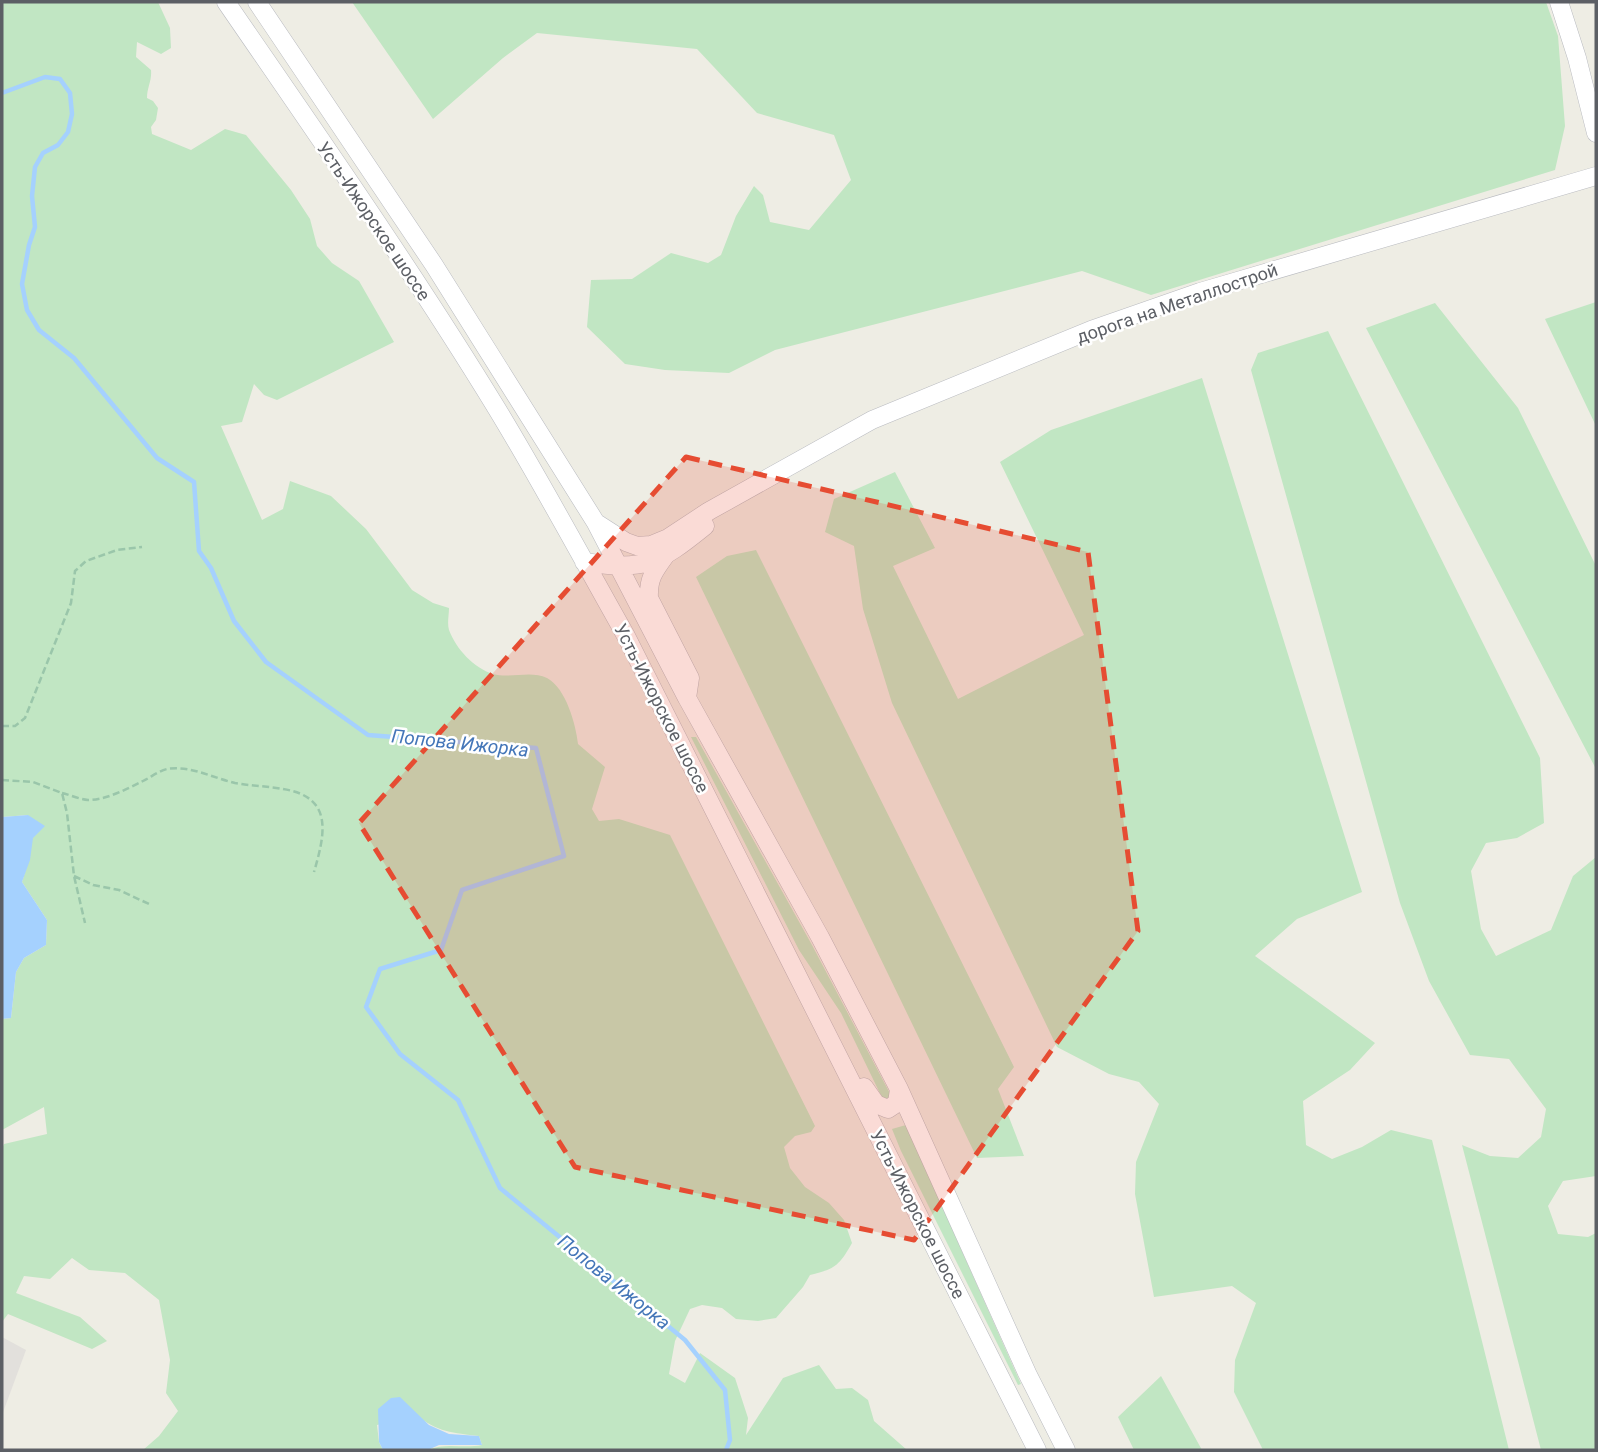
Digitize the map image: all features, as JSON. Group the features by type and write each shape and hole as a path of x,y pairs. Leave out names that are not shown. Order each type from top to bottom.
{"street":[{"name":"Усть-Ижорское шоссе","path":"226,2 415,281 497,409 626,636 1037,1450"},
{"name":"Усть-Ижорское шоссе","path":"257,2 434,265 596,523 687,698 820,937 900,1089 1027,1373 1066,1450"},
{"path":"1559,2 1577,58 1596,133"},
{"name":"дорога на Металлострой","path":"596,523 625,542 637,546 650,545 668,538 709,511 872,420 1115,321 1200,292 1596,176"},
{"name":"дорога на Металлострой","path":"584,562 631,567 665,556 738,496"},
{"name":"Усть-Ижорское шоссе","path":"665,556 652,573 649,598 690,678 687,698"},
{"path":"837,1052 852,1064 869,1097 882,1108 888,1109 897,1103 900,1089"}],"path":[{"path":"2,726 15,726 25,718 71,603 75,571 86,561 117,550 142,548"},
{"path":"2,780 33,782 88,800 121,792 165,769 184,768 245,785 303,794 320,812 324,830 314,872"},
{"path":"62,793 85,923"},
{"path":"75,876 93,885 119,890 149,904"}],"highlighted area":[{"path":"686,457 1088,552 1138,931 914,1240 575,1167 359,823"}],"shaded area":[{"path":"2,1337 26,1350 2,1415"}],"green space":[{"path":"2,2 158,2 170,28 171,48 161,54 137,42 136,57 151,70 147,98 158,108 156,120 151,127 152,134 191,150 225,129 246,135 291,190 310,219 317,246 332,263 359,281 394,342 277,400 264,395 254,384 242,422 221,426 262,520 283,509 290,481 331,496 366,529 412,590 433,603 449,608 449,630 466,657 493,674 534,675 554,683 569,708 578,744 605,767 592,809 599,821 619,819 670,835 815,1126 811,1132 795,1136 784,1147 790,1168 805,1187 829,1203 844,1220 852,1243 840,1262 825,1271 810,1275 776,1318 758,1321 736,1319 722,1308 702,1305 690,1309 675,1341 669,1374 685,1383 700,1353 735,1378 748,1418 746,1435 783,1378 819,1365 836,1389 852,1388 868,1400 874,1421 907,1450 428,1450 441,1446 482,1445 479,1436 438,1428 417,1415 377,1425 383,1450 143,1450 159,1436 178,1411 166,1393 170,1360 159,1300 125,1273 89,1270 72,1258 50,1279 24,1276 16,1293 80,1317 107,1341 92,1349 8,1314 2,1322 2,1149 4,1144 47,1134 44,1107 2,1130 2,1019 11,1018 16,972 24,958 46,945 47,920 22,882 31,849 28,815 2,817"},
{"path":"352,2 1546,2 1558,36 1565,126 1555,170 1151,295 1082,271 775,350 729,373 665,370 625,364 587,327 591,280 632,279 671,253 708,263 721,255 736,216 754,186 763,195 770,222 809,230 851,180 834,135 757,113 697,49 537,33 503,58 433,119"},
{"path":"1596,302 1596,426 1545,319"},
{"path":"1435,303 1518,408 1596,566 1596,769 1366,328"},
{"path":"1328,331 1540,758 1544,823 1517,838 1486,843 1471,871 1481,929 1496,956 1551,930 1573,876 1596,857 1596,1176 1563,1181 1548,1206 1558,1234 1588,1237 1596,1233 1596,1450 1541,1450 1462,1145 1490,1156 1518,1158 1541,1137 1546,1109 1509,1059 1470,1055 1429,981 1400,903 1251,370 1258,353"},
{"path":"1202,378 1362,892 1297,919 1255,956 1375,1043 1350,1070 1303,1101 1306,1145 1332,1159 1362,1147 1391,1130 1432,1140 1509,1450 1263,1450 1234,1392 1235,1360 1256,1303 1232,1286 1154,1297 1135,1194 1136,1162 1159,1104 1139,1082 1109,1074 1057,1047 892,703 863,609 854,546 825,532 834,499 895,472 935,548 893,566 958,699 1084,635 1000,462 1051,430"},
{"path":"756,550 1014,1067 998,1089 1024,1156 977,1158 696,577 727,556"},
{"path":"691,737 696,737 812,945 896,1105 896,1114 889,1112 841,1013 799,950"},
{"path":"906,1125 1021,1384 1018,1385 901,1151 892,1129"},
{"path":"1161,1376 1202,1450 1134,1450 1118,1417"}],"water":[{"path":"28,815 45,826 33,838 30,860 22,882 47,920 46,945 24,958 16,972 11,1018 2,1019 2,817"},
{"path":"400,1397 429,1425 449,1434 479,1436 482,1445 439,1445 428,1450 383,1450 379,1442 378,1409 391,1398"}],"waterway":[{"name":"Попова Ижорка","path":"2,93 45,77 60,79 70,93 72,114 68,132 58,145 43,153 35,167 32,196 35,227 22,284 27,310 39,330 74,358 157,458 194,482 199,551 211,568 234,621 266,662 368,735 536,748 564,856 462,890 441,950 380,969 366,1007 400,1054 458,1100 500,1188 685,1340 725,1390 730,1440 726,1450"}]}
